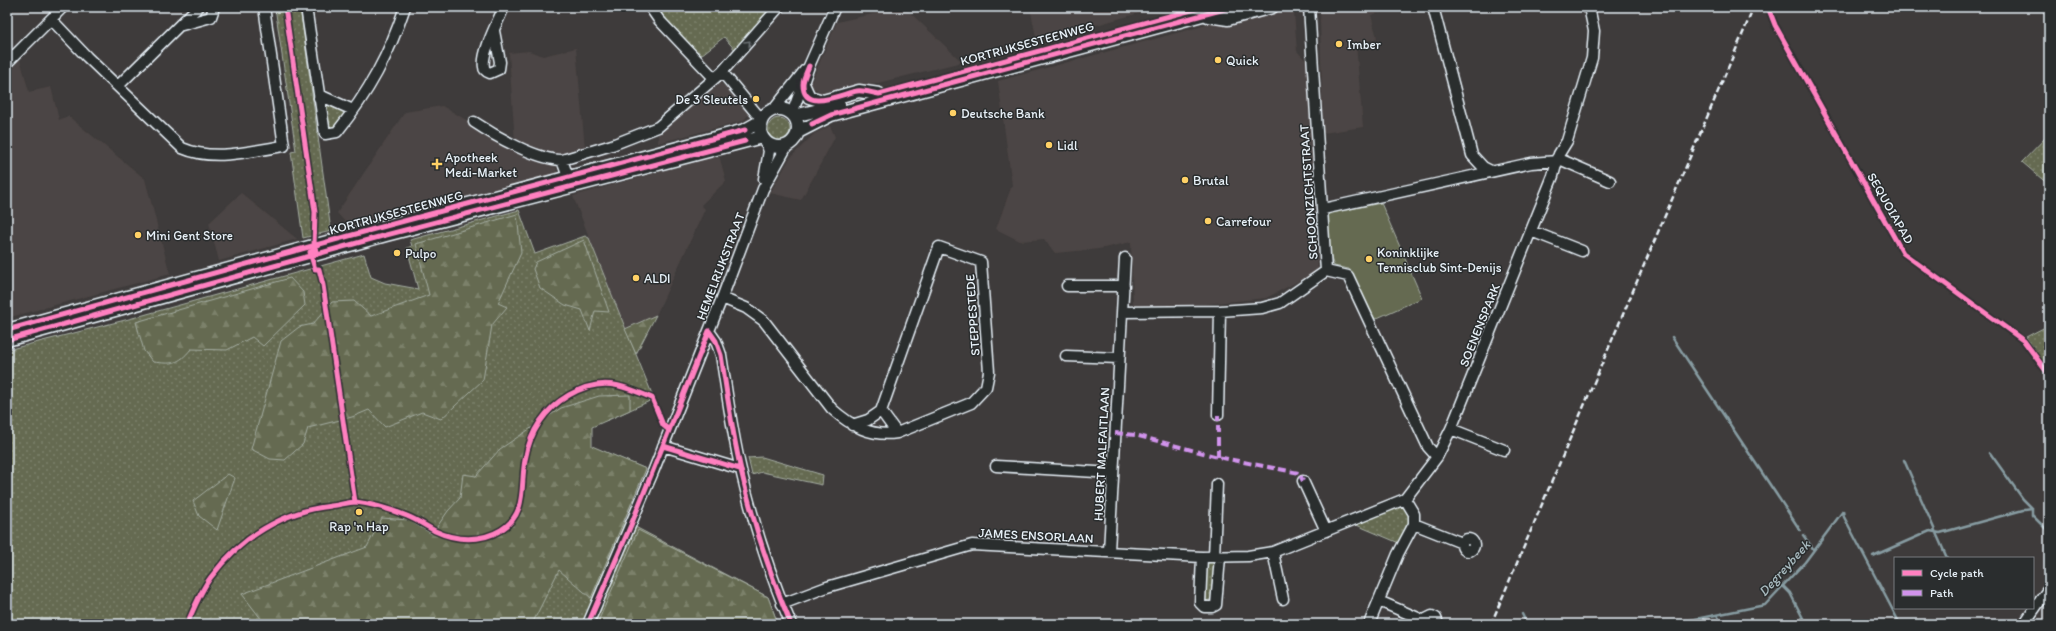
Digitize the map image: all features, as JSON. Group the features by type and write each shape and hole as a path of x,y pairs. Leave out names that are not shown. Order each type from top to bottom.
{"main road":[{"name":"KORTRIJKSESTEENWEG","path":"793,115 1203,11 1232,7"},
{"path":"1203,11 1228,19 1272,7"},
{"name":"KORTRIJKSESTEENWEG","path":"798,132 831,115 1203,11"},
{"path":"803,84 809,97 817,101 859,91 879,94"},
{"path":"774,109 784,110 793,115 796,120 798,132 794,140 787,146 774,147 764,140 759,129 762,119 774,109"},
{"name":"KORTRIJKSESTEENWEG","path":"7,330 745,130 762,119"},
{"name":"KORTRIJKSESTEENWEG","path":"7,340 394,233 764,140"}],"street":[{"path":"7,63 63,7"},
{"path":"118,86 198,7"},
{"path":"180,25 211,17 212,7"},
{"path":"51,19 87,57 182,148 195,154 214,156 284,146 264,7"},
{"path":"306,7 319,98 326,134 337,132 383,65 396,36 405,7"},
{"path":"494,31 504,7"},
{"path":"650,7 659,20 718,75 762,119"},
{"path":"474,122 493,135 521,148 555,160 562,160 612,145 658,127 718,75 779,7"},
{"path":"793,115 809,66 835,7"},
{"name":"SCHOONZICHTSTRAAT","path":"1309,7 1310,46 1313,59 1324,209 1326,271 1348,276 1428,447 1437,457"},
{"path":"1433,7 1472,155 1483,167 1491,172"},
{"name":"SOENENSPARK","path":"1402,500 1437,457 1451,429 1553,176 1556,162 1567,141 1592,58 1594,31 1589,7"},
{"path":"774,109 809,66"},
{"path":"319,98 324,98 353,110"},
{"name":"HEMELRIJKSTRAAT","path":"763,189 768,160 764,140"},
{"name":"HEMELRIJKSTRAAT","path":"787,146 763,189 709,331 716,341 721,355 740,469 760,541 782,604 791,624"},
{"path":"562,160 568,177"},
{"path":"1324,209 1531,163 1551,160 1610,181"},
{"path":"1531,231 1582,251"},
{"name":"STEPPESTEDE","path":"722,298 746,308 764,321 832,409 852,425 868,432 885,435 897,433 971,403 986,387 989,372 981,262 939,247 881,411"},
{"name":"HUBERT MALFAITLAAN","path":"1109,551 1125,258"},
{"path":"1122,312 1220,311 1262,308 1280,303 1326,271"},
{"path":"1067,286 1124,286"},
{"path":"1218,415 1220,311"},
{"path":"588,624 663,446 709,331"},
{"path":"1066,356 1119,358"},
{"path":"852,425 868,420 881,411 897,433"},
{"path":"1451,429 1504,450"},
{"path":"663,446 740,469"},
{"path":"996,466 1113,473"},
{"path":"1303,481 1326,531"},
{"path":"1202,557 1200,603 1204,607 1212,607 1216,604 1217,484"},
{"path":"1369,624 1398,554 1414,524 1414,514 1402,500"},
{"name":"JAMES ENSORLAAN","path":"782,604 827,587 972,544 1202,557 1273,552 1402,500"},
{"path":"1414,524 1462,543"},
{"path":"1273,552 1283,599"},
{"path":"2024,624 2049,588"},
{"path":"1378,601 1425,623 1428,617 1432,616 1436,618 1438,624"}],"shaded area":[{"path":"904,7 962,62 846,91 822,94 810,85 837,22"},
{"path":"1030,7 1160,7 1037,42"},
{"path":"1321,7 1399,7 1371,15 1377,38 1356,44 1363,127 1323,133 1320,20"},
{"path":"1290,8 1294,12 1297,51 1307,62 1318,271 1266,298 1205,304 1133,306 1131,242 1099,249 1055,253 1044,239 1020,241 996,229 1012,185 998,81 1210,24 1222,25"},
{"path":"576,48 585,149 559,157 515,144 509,53 529,51 543,56"},
{"path":"20,59 29,92 51,87 59,120 68,116 145,179 170,274 7,318 7,74"},
{"path":"717,81 730,89 750,113 743,121 658,143 658,133"},
{"path":"442,106 475,125 556,163 557,173 379,221 347,224 337,213 405,112"},
{"path":"830,126 835,137 801,200 770,193 790,158 814,134"},
{"path":"719,155 726,181 701,205 705,209 656,315 625,329 573,196"},
{"path":"241,193 297,239 219,261 209,223"}],"green space":[{"path":"275,7 300,7 331,231 303,238 291,152 296,151"},
{"path":"654,7 776,7 736,51 724,37 701,55 698,51 695,54"},
{"path":"324,103 346,111 346,114 334,129 328,128"},
{"path":"775,118 783,118 790,125 790,133 783,140 775,140 768,133 768,125"},
{"path":"2049,134 2049,185 2022,162"},
{"name":"Koninklijke Tennisclub Sint-Denijs","path":"1381,203 1422,298 1375,319 1349,269 1334,266 1328,251 1326,214"},
{"path":"519,210 535,254 585,236 589,238 654,399 608,420 559,433 646,469 624,521 768,597 778,624 7,624 7,350 129,319 364,254 371,277 385,283 418,289 407,248 412,246 410,240"},
{"path":"517,214 521,253 498,303 507,307 492,325 483,380 441,419 422,412 385,427 369,410 352,417 308,428 303,444 285,460 270,459 251,449 281,341 299,327 313,324 332,302 354,301 371,316 429,295 416,244"},
{"path":"584,240 609,312 595,311 590,331 582,310 565,305 540,288 533,269 536,262"},
{"path":"290,278 303,292 305,305 263,346 252,337 227,350 191,349 178,361 170,363 153,362 144,351 136,322"},
{"path":"656,315 636,354 625,329"},
{"path":"2049,325 2049,371 2026,337"},
{"path":"630,395 630,410 592,427 592,446 646,469 591,598 559,570 532,624 265,624 242,594 367,547 382,518 408,520 432,534 448,511 460,498 463,474 476,476 500,449 561,408 599,396"},
{"path":"762,457 823,475 822,485 762,472 752,475 748,458"},
{"path":"228,474 235,478 217,530 199,516 193,501"},
{"path":"1401,506 1407,509 1410,513 1410,517 1407,528 1399,543 1354,524"},
{"path":"638,530 768,597 778,624 597,624"},
{"path":"1214,560 1214,599 1205,601 1204,561"}],"waterway":[{"path":"1672,337 1800,530"},
{"path":"1990,453 2023,499 2032,508"},
{"path":"1904,460 1947,557"},
{"name":"Degreybeek","path":"2025,509 2032,508 2032,515 2049,532"},
{"name":"Degreybeek","path":"1873,556 1930,531 1940,533 2023,510"},
{"name":"Degreybeek","path":"1671,624 1765,605 1805,562 1843,511 1844,517 1900,624"},
{"path":"1803,535 1814,550"},
{"path":"1783,586 1790,593 1806,624"},
{"path":"1522,614 1527,624"},
{"path":"1717,615 1722,624"}],"railway":[{"path":"1491,624 1754,7"}],"marked path":[{"path":"1218,415 1218,457"},
{"path":"1115,433 1135,435 1218,457 1299,473 1303,481"}],"cycle path":[{"path":"285,7 315,212 314,246 316,250 310,252 315,269 319,269 323,285 355,502"},
{"path":"809,66 804,77 803,84 805,93 809,98 825,100 860,91 879,94 1203,7"},
{"path":"812,124 831,115 1232,7"},
{"name":"SEQUOIAPAD","path":"1768,7 1775,25 1903,253 2024,341 2049,375"},
{"path":"7,330 378,228 745,130"},
{"path":"7,340 386,235 745,141"},
{"path":"709,331 716,341 721,355 735,441 751,509 769,567 791,624"},
{"path":"588,624 631,525 709,331"},
{"path":"187,624 198,599 211,577 235,550 264,529 280,520 296,514 313,509 356,502 389,509 451,537 468,539 485,537 501,530 510,523 519,507 527,450 540,422 560,401 580,389 601,384 610,384 630,389 652,398 663,425 669,430"},
{"path":"663,446 740,469"}],"place":[{"name":"Imber","path":"1339,44"},
{"name":"Quick","path":"1218,60"},
{"name":"De 3 Sleutels","path":"756,99"},
{"name":"Deutsche Bank","path":"953,113"},
{"name":"Lidl","path":"1049,145"},
{"name":"Apotheek Medi-Market","path":"437,164"},
{"name":"Brutal","path":"1185,180"},
{"name":"Carrefour","path":"1208,221"},
{"name":"Mini Gent Store","path":"138,235"},
{"name":"Pulpo","path":"397,253"},
{"name":"Koninklijke Tennisclub Sint-Denijs","path":"1369,259"},
{"name":"ALDI","path":"636,278"},
{"name":"Rap 'n Hap","path":"359,512"}]}
